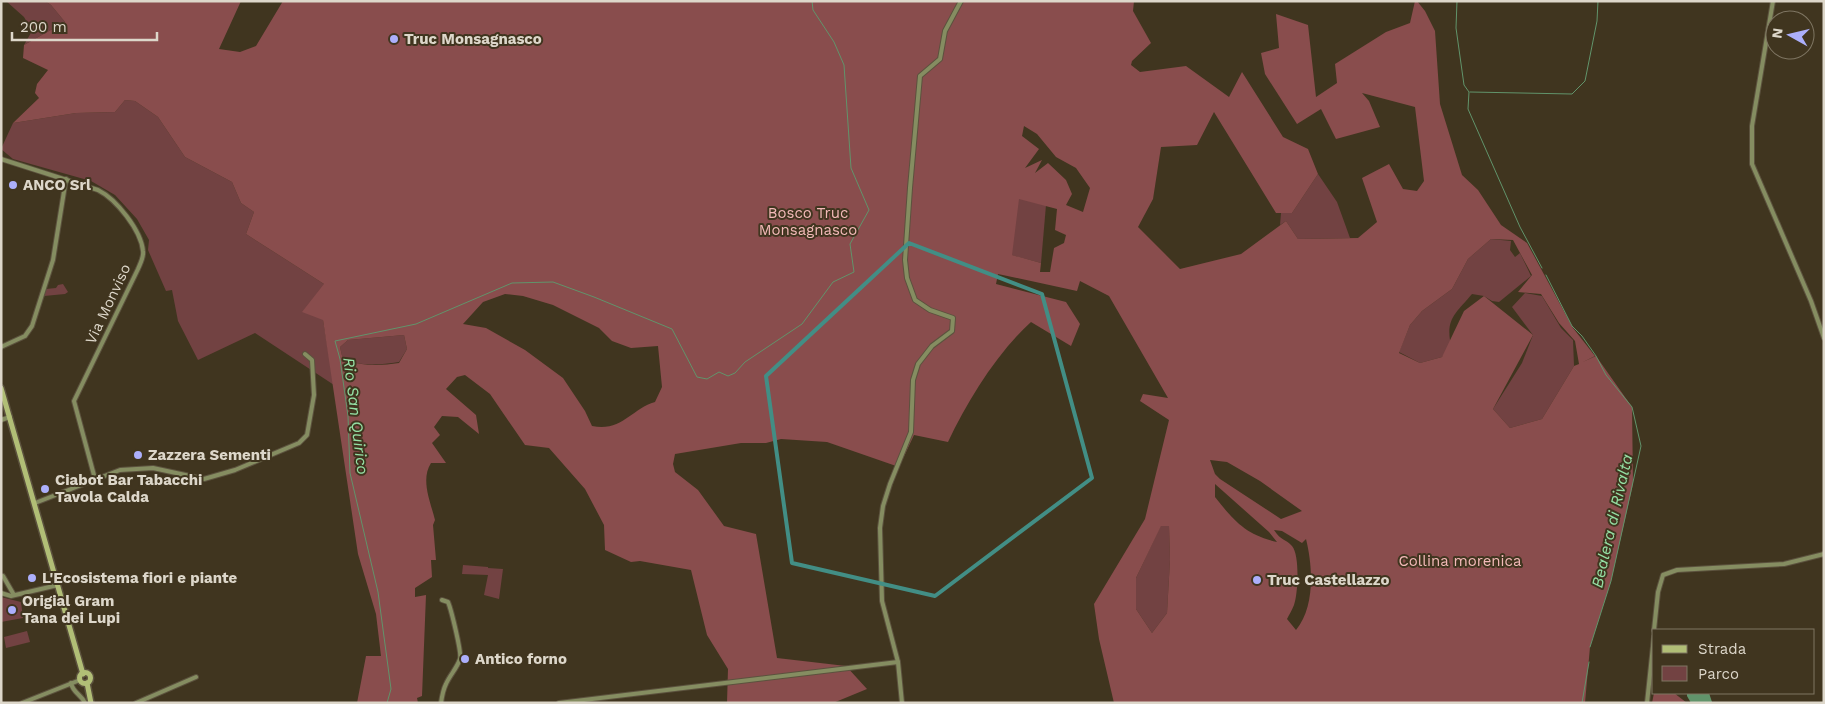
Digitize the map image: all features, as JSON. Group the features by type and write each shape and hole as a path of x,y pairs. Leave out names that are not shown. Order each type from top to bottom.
{"street":[{"path":"902,703 898,662 882,601 880,528 883,506 890,484 911,432 913,380 918,364 932,346 952,331 953,318 930,310 915,300 905,260 920,76 940,59 944,31 961,1"},
{"path":"1773,1 1752,126 1752,164 1811,301 1824,338"},
{"name":"Via Monviso","path":"1,159 107,194 140,234 144,253 138,269 74,401 95,479"},
{"path":"1,347 25,336 32,326 53,260 66,179"},
{"path":"35,503 120,470 153,468 204,479 236,470 299,443 307,435 314,395 312,360 305,354"},
{"path":"1,388 83,674 80,680 22,703"},
{"path":"1,420 10,417"},
{"path":"1654,629 1658,592 1663,576 1677,570 1784,564 1824,554"},
{"path":"3,576 14,596"},
{"path":"1,593 7,596 14,596 58,585"},
{"path":"441,703 445,685 458,662 461,651 455,635 450,606 448,602 442,600"},
{"path":"1647,703 1652,656"},
{"path":"559,703 898,662"},
{"path":"83,674 86,673 90,676 91,680 87,683"},
{"path":"136,703 196,678"},
{"path":"80,680 87,683"},
{"path":"87,683 91,703"},
{"path":"71,684 74,691 81,696 85,703"}],"highlighted area":[{"path":"909,243 1042,294 1092,478 935,596 792,563 766,376"}],"green space":[{"path":"6,1 45,1 51,5 65,22 24,45 32,31 24,17"},
{"name":"Bosco Truc Monsagnasco","path":"45,1 241,1 219,49 240,52 256,46 283,1 1134,1 1133,11 1151,43 1132,61 1131,65 1140,72 1186,66 1229,97 1242,72 1283,137 1308,149 1318,174 1292,213 1276,213 1214,112 1197,145 1161,147 1153,199 1138,227 1180,269 1241,254 1286,221 1298,239 1358,238 1377,222 1362,178 1389,164 1403,189 1417,191 1424,181 1415,107 1362,93 1369,101 1380,127 1336,139 1321,109 1297,124 1265,74 1261,53 1279,48 1276,14 1308,25 1316,97 1337,83 1335,64 1386,32 1410,23 1415,1 1417,1 1425,11 1435,31 1440,104 1462,175 1478,190 1501,225 1527,243 1573,328 1595,356 1583,362 1596,356 1632,407 1633,484 1611,581 1590,647 1585,703 1114,703 1099,639 1094,604 1145,519 1169,420 1140,401 1143,394 1168,398 1109,296 1080,281 1077,291 998,274 996,284 1066,302 1080,324 1071,346 1031,322 1006,348 984,378 948,442 914,435 899,467 827,442 781,439 766,443 741,443 675,454 673,464 675,472 698,490 724,526 756,534 777,658 846,666 867,689 833,703 727,703 728,669 707,635 691,570 640,561 631,562 605,550 604,525 585,489 549,448 525,445 490,394 465,375 457,377 446,389 476,415 479,434 458,417 442,416 434,427 440,435 432,443 446,463 431,463 426,477 427,492 435,520 433,525 436,560 431,560 432,577 415,588 415,597 426,595 422,696 417,698 418,703 357,703 366,656 381,656 376,614 358,554 323,320 302,312 324,284 246,234 254,212 241,203 232,182 185,157 158,117 135,101 125,100 115,112 76,113 13,123 39,98 35,93 37,84 48,70 23,58 24,45 65,22 51,5","holes":["1024,126 1037,134 1056,157 1076,168 1090,188 1083,212 1066,205 1072,194 1066,180 1048,163 1035,173 1042,160 1025,168 1039,149 1022,136","1019,199 1057,209 1055,230 1066,235 1064,243 1054,248 1050,272 1040,272 1041,263 1012,255","1491,239 1513,240 1532,275 1518,292 1541,294 1559,323 1575,341 1579,364 1574,366 1542,419 1510,428 1493,409 1533,335 1484,296 1464,311 1442,357 1420,363 1399,353 1410,325 1422,311 1452,289 1468,259","505,294 523,296 553,305 599,328 612,341 631,348 658,346 662,387 655,402 619,423 611,426 592,426 585,411 563,378 525,350 486,328 463,324 483,302","404,335 407,349 399,363 371,365 343,360 340,347 348,340","1210,460 1227,462 1260,481 1302,511 1281,519 1215,474","1215,484 1269,532 1277,542 1249,531 1215,497","1161,526 1169,526 1170,560 1167,613 1152,633 1136,609 1136,578","1274,530 1282,531 1302,543 1306,539 1310,562 1311,586 1307,610 1296,630 1287,619 1294,605 1296,592 1298,575 1296,557 1292,546"]},
{"path":"125,100 135,101 158,117 185,157 232,182 241,203 254,212 246,234 324,284 323,320 334,385 255,333 198,360 178,321 172,290 166,291 148,250 149,240 137,219 115,195 91,181 13,159 1,149 13,123 76,113 115,112"},
{"path":"1318,174 1337,202 1350,238 1298,239 1286,221 1280,225 1281,213 1292,213"},
{"path":"1018,198 1046,205 1041,263 1011,255"},
{"path":"1491,239 1511,241 1510,250 1515,257 1520,253 1531,276 1499,302 1472,294 1453,317 1450,329 1451,345 1442,357 1420,363 1399,352 1410,325 1422,311 1452,289 1468,259"},
{"path":"63,284 68,292 65,294 44,296 46,289 56,288 58,285"},
{"path":"1525,293 1542,296 1561,328 1573,340 1574,366 1542,419 1510,428 1493,409 1522,363 1533,335 1512,307"},
{"path":"404,335 407,349 399,362 371,364 343,360 340,347 348,340"},
{"path":"1161,525 1169,526 1170,560 1167,613 1152,633 1136,609 1136,578"},
{"path":"463,565 503,569 499,599 484,595 488,575 462,574"},
{"name":"Origial Gram Tana dei Lupi","path":"1,597 21,602 23,618 1,622"},
{"path":"27,631 30,642 6,648 4,637"},
{"path":"1654,694 1675,694 1687,703 1652,703"}],"shaded area":[{"path":"1687,694 1709,694 1712,702 1691,703"}],"waterway":[{"name":"Rio San Quirico","path":"387,703 391,689 378,592 350,473 348,416 340,359 335,341 416,324 512,283 553,282 672,329 697,377 707,379 719,372 728,376 735,373 745,362 802,324 833,282 854,272 850,244 869,210 851,168 844,65 834,42 813,10 812,1"},
{"name":"Bealera di Rivalta","path":"1457,1 1456,28 1464,85 1469,92 1468,109 1520,227 1542,268"},
{"path":"1470,92 1572,94 1585,81 1597,21 1598,1"},
{"name":"Bealera di Rivalta","path":"1546,275 1572,326 1582,336 1606,375 1632,407 1641,446 1611,581 1590,647"},
{"name":"Bealera di Rivalta","path":"1582,703 1589,662"}],"place":[{"name":"Truc Monsagnasco","path":"394,39"},
{"name":"ANCO Srl","path":"13,185"},
{"name":"Zazzera Sementi","path":"138,455"},
{"name":"Ciabot Bar Tabacchi Tavola Calda","path":"45,489"},
{"name":"L'Ecosistema fiori e piante","path":"32,578"},
{"name":"Truc Castellazzo","path":"1257,580"},
{"name":"Origial Gram Tana dei Lupi","path":"12,610"},
{"name":"Antico forno","path":"465,659"}],"park label":[{"name":"Collina morenica","path":"1460,561"}]}
